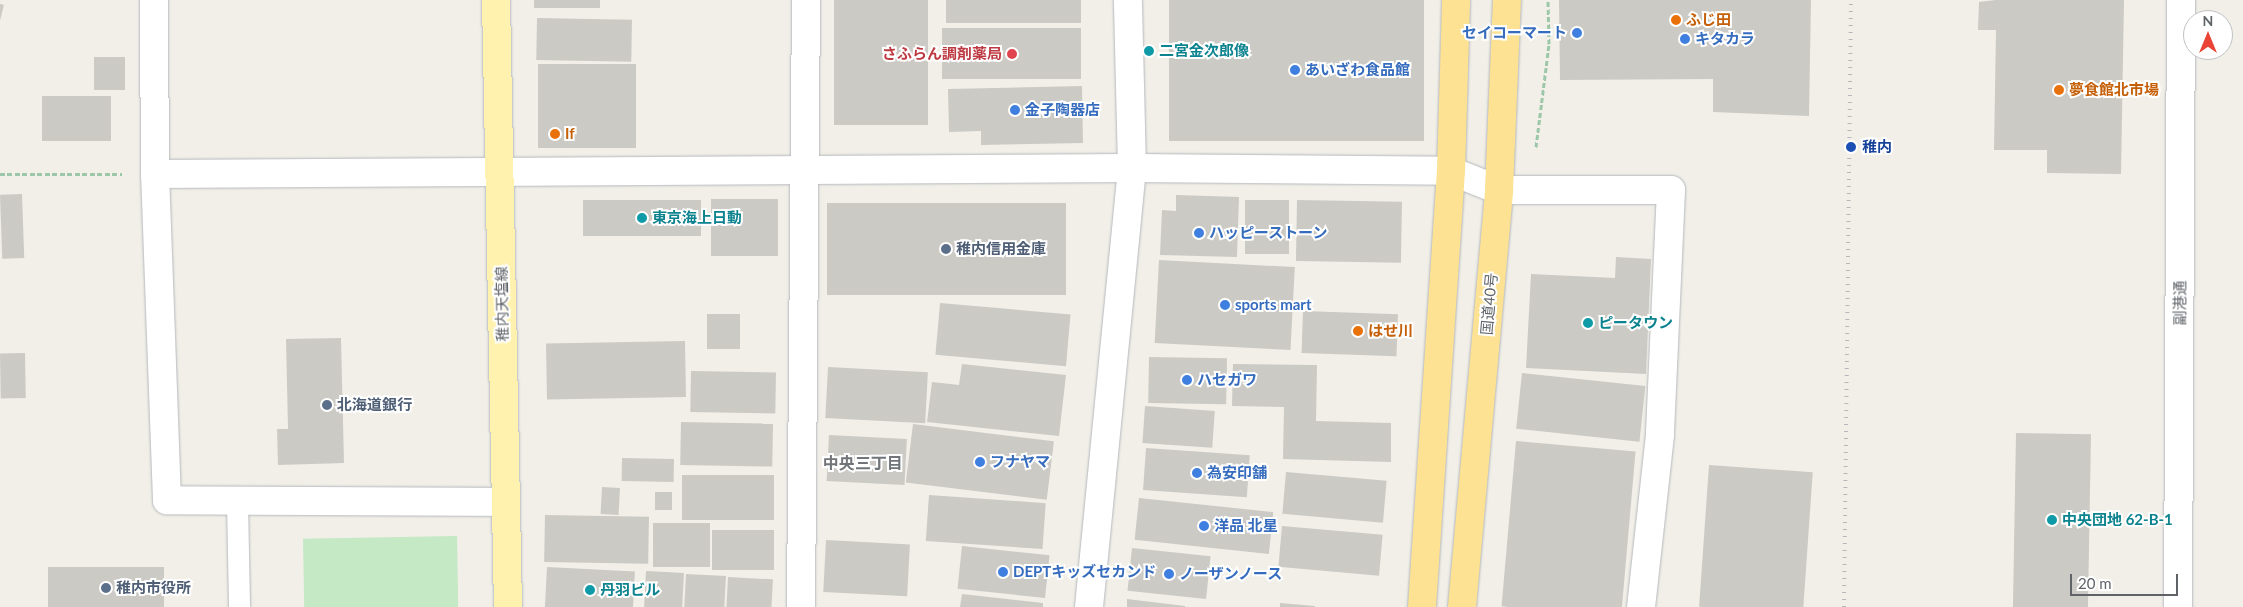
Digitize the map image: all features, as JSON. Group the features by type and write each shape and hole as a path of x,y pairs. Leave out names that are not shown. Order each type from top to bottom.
{"highway":[{"path":"1422,607 1451,171 1456,0"},
{"name":"国道40号","path":"1462,607 1499,190 1507,0"}],"main road":[{"name":"稚内天塩線","path":"496,0 508,607"}],"street":[{"path":"154,0 155,174 167,500 505,502"},
{"path":"801,607 803,171 806,0"},
{"path":"1089,607 1132,168 1128,0"},
{"name":"副港通","path":"2178,607 2181,0"},
{"path":"155,174 1132,168 1451,171 1499,190 1670,190 1660,435 1641,607"}],"lane":[{"path":"237,501 238,607"}],"path":[{"path":"1536,150 1549,44 1548,0"},
{"path":"0,174 155,174"}],"green space":[{"path":"457,536 458,607 304,607 303,539"}],"building":[{"path":"534,0 600,0 600,8 534,8"},
{"path":"834,0 928,0 928,125 834,125"},
{"path":"946,0 1081,0 1081,23 946,23"},
{"name":"あいざわ食品館","path":"1169,0 1424,0 1424,141 1169,141"},
{"name":"キタカラ","path":"1559,0 1811,0 1809,116 1713,112 1713,79 1560,80"},
{"name":"夢食館北市場","path":"1996,0 2124,0 2121,174 2047,173 2047,150 1994,150 1996,30 1978,30 1979,2"},
{"path":"0,4 4,5 0,21"},
{"path":"537,18 632,20 631,62 536,60"},
{"name":"さふらん調剤薬局","path":"942,28 1081,28 1081,79 942,79"},
{"path":"94,57 125,57 125,90 94,90"},
{"path":"538,64 636,64 636,148 538,148"},
{"name":"金子陶器店","path":"1082,86 1083,143 981,145 981,131 949,132 948,89"},
{"path":"42,96 111,96 111,141 42,141"},
{"path":"22,194 24,258 2,259 0,195"},
{"name":"ハッピーストーン","path":"1176,195 1239,197 1237,257 1160,255 1162,210 1176,211"},
{"path":"711,199 778,199 778,256 711,256"},
{"name":"東京海上日動","path":"583,200 701,200 701,236 583,236"},
{"path":"1245,200 1289,200 1289,254 1245,254"},
{"path":"1297,200 1402,202 1401,263 1296,261"},
{"name":"稚内信用金庫","path":"827,203 1066,203 1066,295 827,295"},
{"name":"ピータウン","path":"1616,257 1651,259 1646,374 1526,368 1531,274 1615,278"},
{"name":"sports mart","path":"1159,260 1295,267 1290,350 1155,343"},
{"path":"940,303 1071,314 1066,366 935,355"},
{"path":"1303,311 1398,314 1396,356 1302,353"},
{"path":"707,314 740,314 740,349 707,349"},
{"path":"341,338 344,463 278,465 277,429 288,429 286,339"},
{"path":"685,341 686,397 547,399 546,343"},
{"path":"0,353 25,353 26,398 1,398"},
{"name":"ハセガワ","path":"1149,357 1227,358 1226,404 1148,403"},
{"path":"962,364 1066,375 1059,436 927,422 932,382 959,385"},
{"path":"1233,364 1317,365 1316,421 1391,423 1391,462 1283,459 1284,407 1232,406"},
{"path":"828,367 928,372 925,423 825,418"},
{"path":"691,371 776,372 775,413 690,412"},
{"path":"1522,373 1645,386 1639,442 1516,429"},
{"path":"1145,406 1215,411 1212,448 1142,443"},
{"path":"681,422 773,424 772,467 680,465"},
{"name":"フナヤマ","path":"913,424 1054,441 1047,500 906,483"},
{"name":"中央団地 62-B-1","path":"2016,433 2091,434 2088,607 2013,607"},
{"path":"829,435 907,439 904,485 827,481"},
{"path":"1516,441 1636,451 1622,607 1502,606"},
{"name":"為安印舗","path":"1146,448 1250,455 1247,497 1143,490"},
{"path":"622,458 674,459 674,482 622,481"},
{"path":"1709,465 1813,472 1803,607 1699,607"},
{"path":"1286,472 1387,481 1383,523 1282,514"},
{"path":"682,475 774,475 774,520 682,520"},
{"path":"602,487 620,488 619,515 601,514"},
{"path":"655,492 672,492 672,510 655,510"},
{"path":"929,495 1046,503 1043,549 926,541"},
{"name":"洋品 北星","path":"1139,498 1273,512 1269,554 1135,540"},
{"path":"545,515 649,517 648,564 544,562"},
{"path":"653,523 710,523 710,567 653,567"},
{"path":"1282,526 1383,535 1379,576 1278,567"},
{"path":"712,530 774,530 774,570 712,570"},
{"path":"826,540 910,544 907,596 823,592"},
{"name":"DEPTキッズセカンド","path":"962,546 1050,555 1045,598 958,589"},
{"name":"ノーザンノース","path":"1132,548 1211,556 1206,599 1128,591"},
{"name":"稚内市役所","path":"48,567 164,567 164,607 48,607"},
{"name":"丹羽ビル","path":"547,567 635,572 633,607 545,607"},
{"path":"646,571 684,573 682,607 644,607"},
{"path":"686,574 726,576 724,607 684,607"},
{"path":"728,577 773,579 771,607 726,607"},
{"path":"962,594 1043,603 1043,607 960,607"},
{"path":"1127,599 1185,606 1185,607 1127,607"},
{"path":"1280,603 1315,606 1315,607 1280,607"}],"railway":[{"path":"1844,607 1851,0"}],"place":[{"name":"ふじ田","path":"1676,20"},
{"name":"セイコーマート","path":"1577,33"},
{"name":"キタカラ","path":"1685,39"},
{"name":"二宮金次郎像","path":"1149,51"},
{"name":"さふらん調剤薬局","path":"1012,54"},
{"name":"あいざわ食品館","path":"1295,70"},
{"name":"夢食館北市場","path":"2059,90"},
{"name":"金子陶器店","path":"1015,110"},
{"name":"If","path":"555,134"},
{"name":"稚内","path":"1851,147"},
{"name":"東京海上日動","path":"642,218"},
{"name":"ハッピーストーン","path":"1199,233"},
{"name":"稚内信用金庫","path":"946,249"},
{"name":"sports mart","path":"1225,305"},
{"name":"ピータウン","path":"1588,323"},
{"name":"はせ川","path":"1358,331"},
{"name":"ハセガワ","path":"1187,380"},
{"name":"北海道銀行","path":"327,405"},
{"name":"フナヤマ","path":"980,462"},
{"name":"為安印舗","path":"1197,473"},
{"name":"中央団地 62-B-1","path":"2052,520"},
{"name":"洋品 北星","path":"1204,526"},
{"name":"DEPTキッズセカンド","path":"1003,572"},
{"name":"ノーザンノース","path":"1169,574"},
{"name":"稚内市役所","path":"106,588"},
{"name":"丹羽ビル","path":"590,590"}],"district":[{"name":"中央三丁目","path":"863,463"}]}
